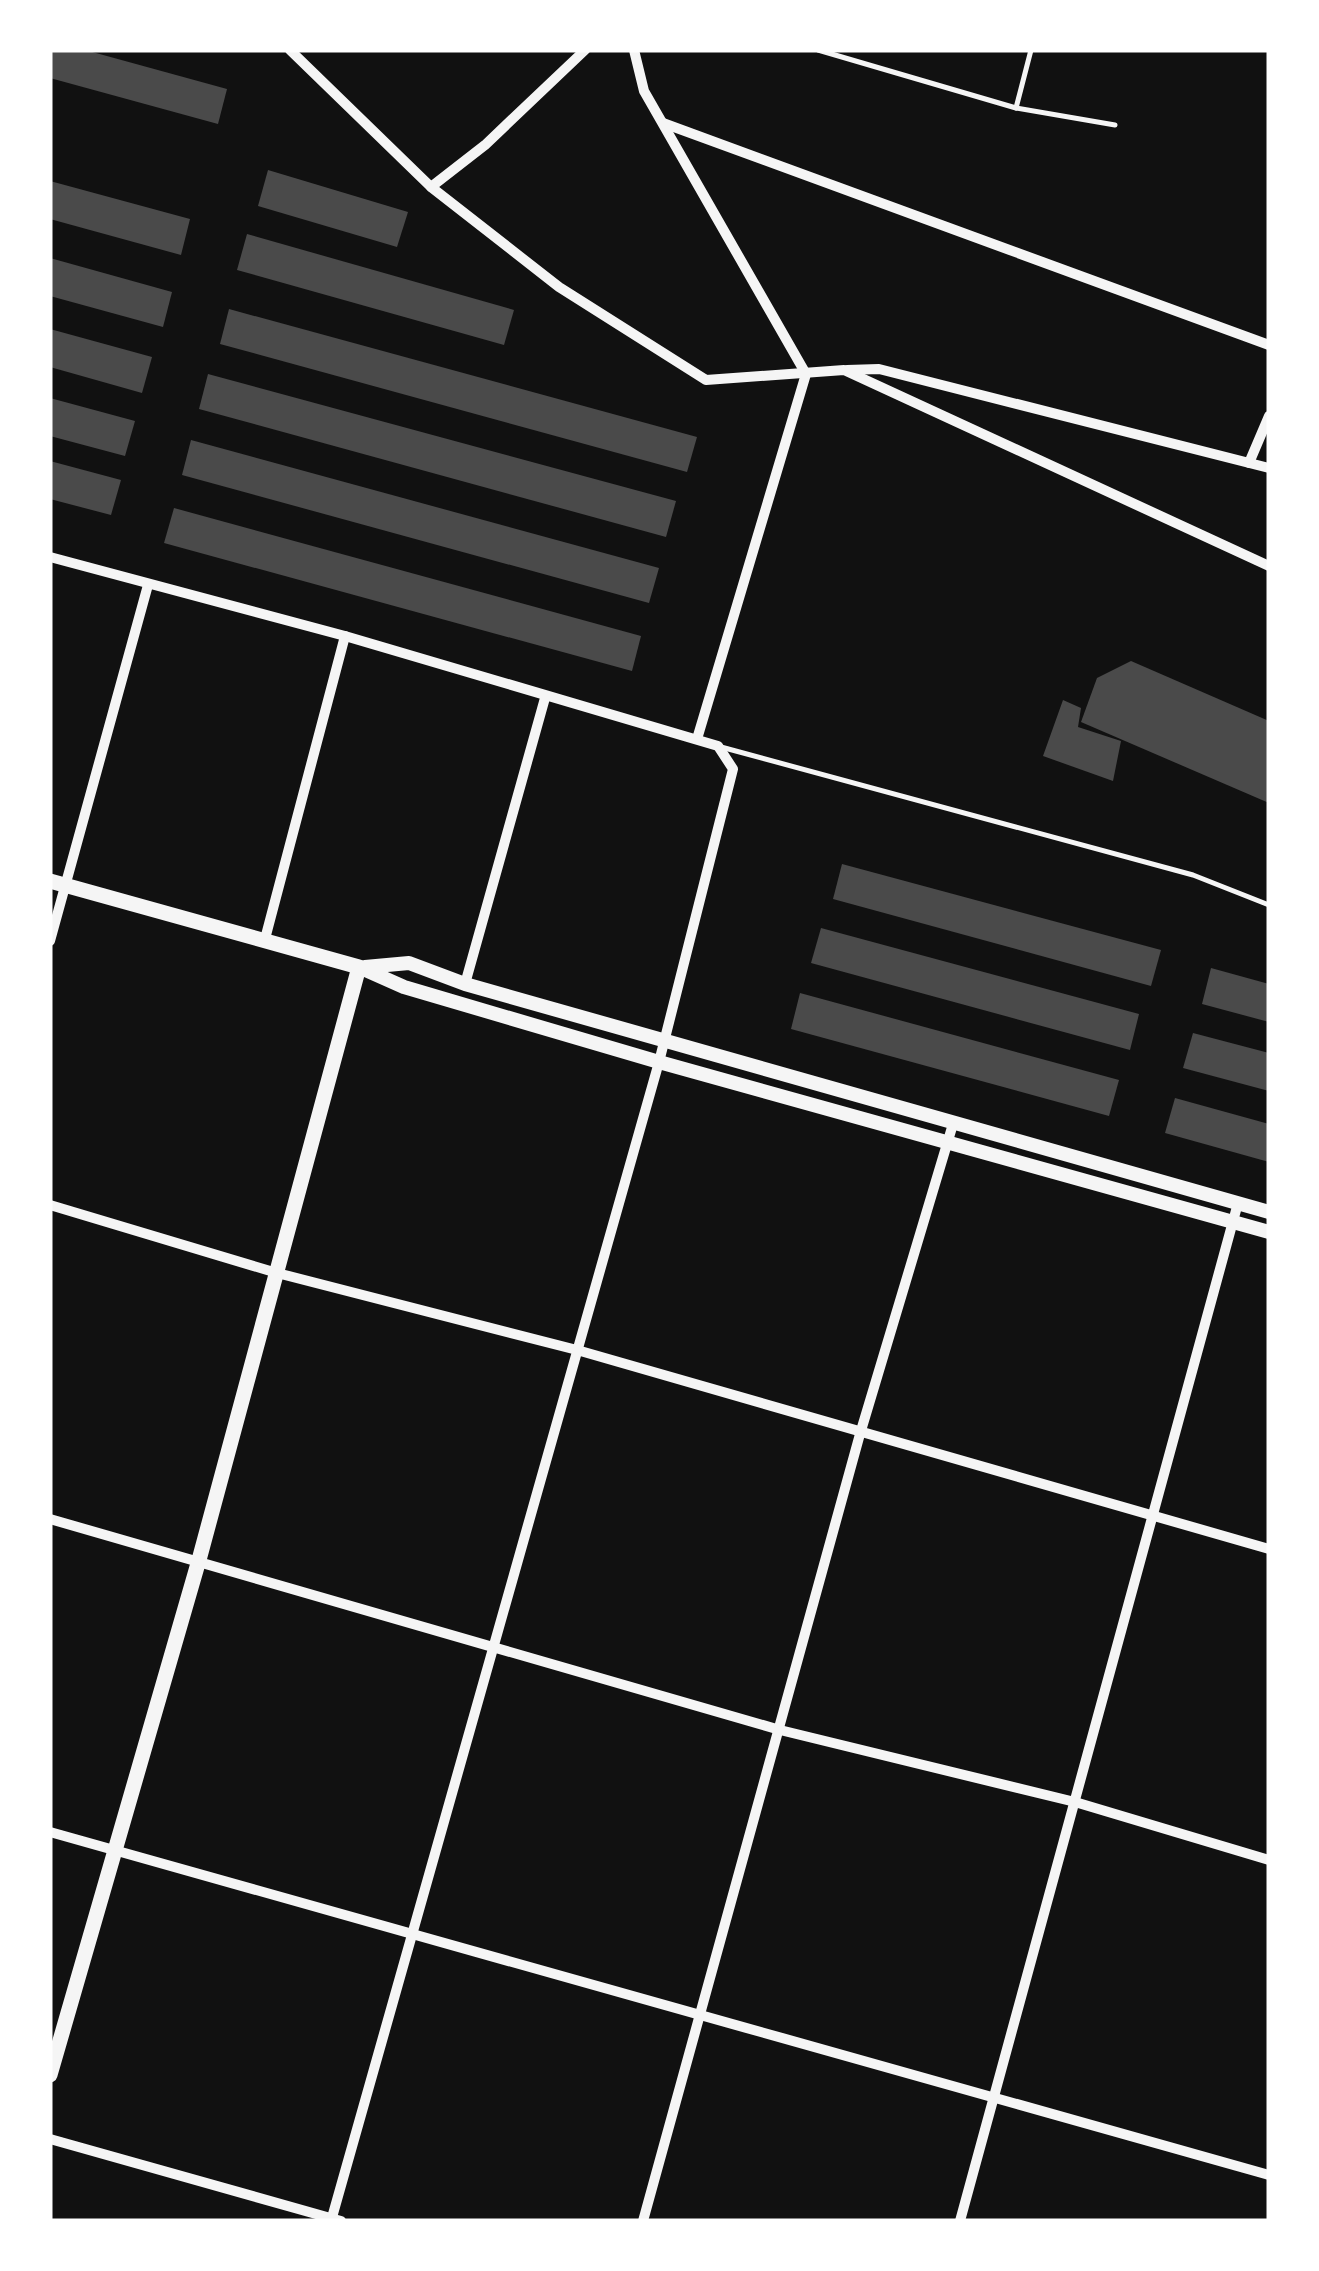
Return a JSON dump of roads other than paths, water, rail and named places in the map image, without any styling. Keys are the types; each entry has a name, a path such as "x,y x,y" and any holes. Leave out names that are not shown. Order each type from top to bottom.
{"main road":[{"path":"58,883 360,967 404,986 946,1146 1269,1232"},
{"path":"360,967 409,964 464,984 664,1042 1269,1212"},
{"path":"50,2075 199,1560 360,967"}],"street":[{"path":"290,50 431,186 559,286 706,380 879,369 1269,468"},
{"path":"431,186 485,145 584,50"},
{"path":"634,50 644,91 806,374 697,739"},
{"path":"662,122 1269,345"},
{"path":"844,370 1269,566"},
{"path":"1249,463 1269,416"},
{"path":"50,557 345,636 545,698 697,739 718,746 734,769 664,1042 490,1646 335,2220 50,2139"},
{"path":"50,941 58,883 148,586"},
{"path":"266,940 345,636"},
{"path":"464,984 545,698"},
{"path":"643,2221 860,1434 952,1124"},
{"path":"960,2221 1238,1203"},
{"path":"50,1206 277,1273 577,1350 1269,1548"},
{"path":"50,1520 780,1730 1075,1802 1269,1860"},
{"path":"50,1832 1269,2175"}],"lane":[{"path":"818,50 1016,108 1115,125"},
{"path":"1016,108 1031,50"},
{"path":"718,746 1193,875 1269,905"}]}
